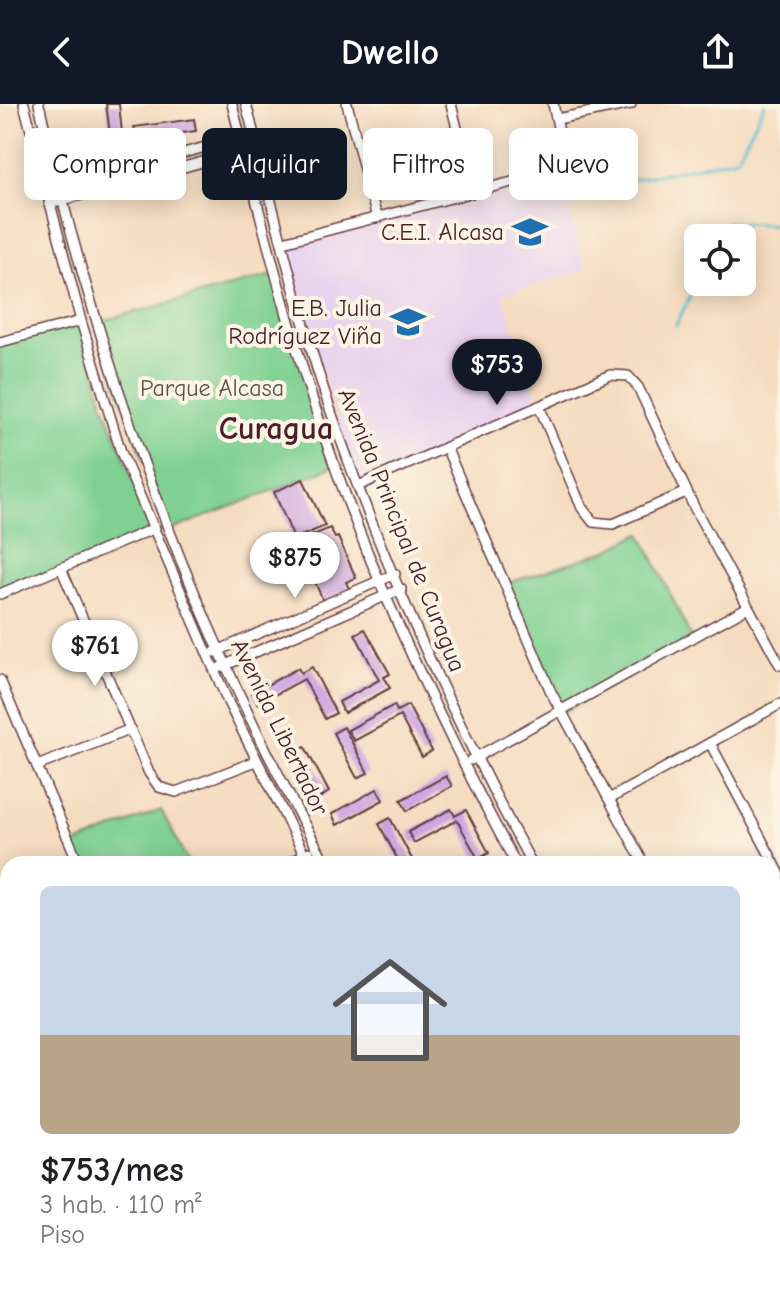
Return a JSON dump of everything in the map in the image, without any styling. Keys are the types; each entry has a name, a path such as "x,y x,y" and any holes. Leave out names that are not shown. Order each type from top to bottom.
{"street":[{"name":"Avenida Libertador","path":"24,104 30,128"},
{"name":"Avenida Libertador","path":"39,104 45,128"},
{"name":"Avenida Principal de Curagua","path":"232,104 238,128"},
{"name":"Avenida Principal de Curagua","path":"246,104 252,128"},
{"path":"347,104 377,218"},
{"path":"451,104 457,128"},
{"path":"493,188 554,171 563,160 553,104"},
{"path":"557,119 631,104"},
{"path":"49,204 202,163"},
{"name":"Avenida Libertador","path":"48,200 112,427 214,670 256,761 305,856"},
{"name":"Avenida Principal de Curagua","path":"257,200 316,413 344,490 464,764 512,856"},
{"name":"Avenida Principal de Curagua","path":"272,200 326,395 358,486 476,758 528,856"},
{"path":"283,242 446,200"},
{"name":"Avenida Libertador","path":"63,201 116,391 166,524 227,665 322,856"},
{"path":"0,342 81,321"},
{"path":"358,486 615,374 632,378 686,492 780,665"},
{"path":"539,406 582,508 593,522 613,524 686,492"},
{"path":"446,447 562,713 640,856"},
{"path":"0,594 166,524"},
{"path":"61,568 152,779 169,791 180,791 256,761"},
{"path":"208,655 395,574"},
{"path":"214,670 401,589"},
{"path":"464,764 562,713 748,607"},
{"path":"1,682 76,856"},
{"path":"609,799 780,704"},
{"path":"37,766 131,729"},
{"path":"710,743 770,856"},
{"path":"310,856 317,848"}],"shaded area":[{"name":"E.B. Julia Rodríguez Viña","path":"509,182 509,200 566,200 585,270 503,294 539,406 358,486 283,242 441,200 493,200 493,186"}],"green space":[{"name":"Parque Alcasa","path":"276,274 335,466 169,531 95,323"},
{"path":"81,321 104,405 153,530 0,594 0,342"},
{"path":"641,533 692,639 562,713 505,584 606,551"},
{"path":"161,810 185,856 75,856 71,846"}],"building":[{"path":"106,104 119,104 121,128 109,128"},
{"path":"194,119 196,131 186,132 186,128 134,127"},
{"path":"303,479 325,526 294,539 274,492"},
{"path":"330,528 335,538 338,537 356,578 346,582 349,589 323,601 306,560 311,558 304,539"},
{"path":"365,629 390,674 384,677 390,688 344,713 339,702 379,680 355,634"},
{"path":"312,667 336,713 325,719 304,679 258,704 252,693 298,668 301,673"},
{"path":"394,705 397,711 408,705 432,751 422,757 400,716 354,741 348,730"},
{"path":"344,727 368,773 357,778 333,733"},
{"path":"305,747 329,792 319,798 294,753"},
{"path":"446,776 452,786 407,811 401,800"},
{"path":"377,789 383,800 337,825 332,814"},
{"path":"451,809 455,816 466,810 489,853 476,856 457,820 414,843 408,832"},
{"path":"390,818 410,856 396,856 379,824"}],"waterway":[{"path":"638,179 737,158 765,104"},
{"path":"727,224 780,225"},
{"path":"676,325 690,296"}],"place":[{"name":"C.E.I. Alcasa","path":"530,232"},
{"name":"E.B. Julia Rodríguez Viña","path":"408,322"}],"district":[{"name":"Curagua","path":"276,428"}]}
